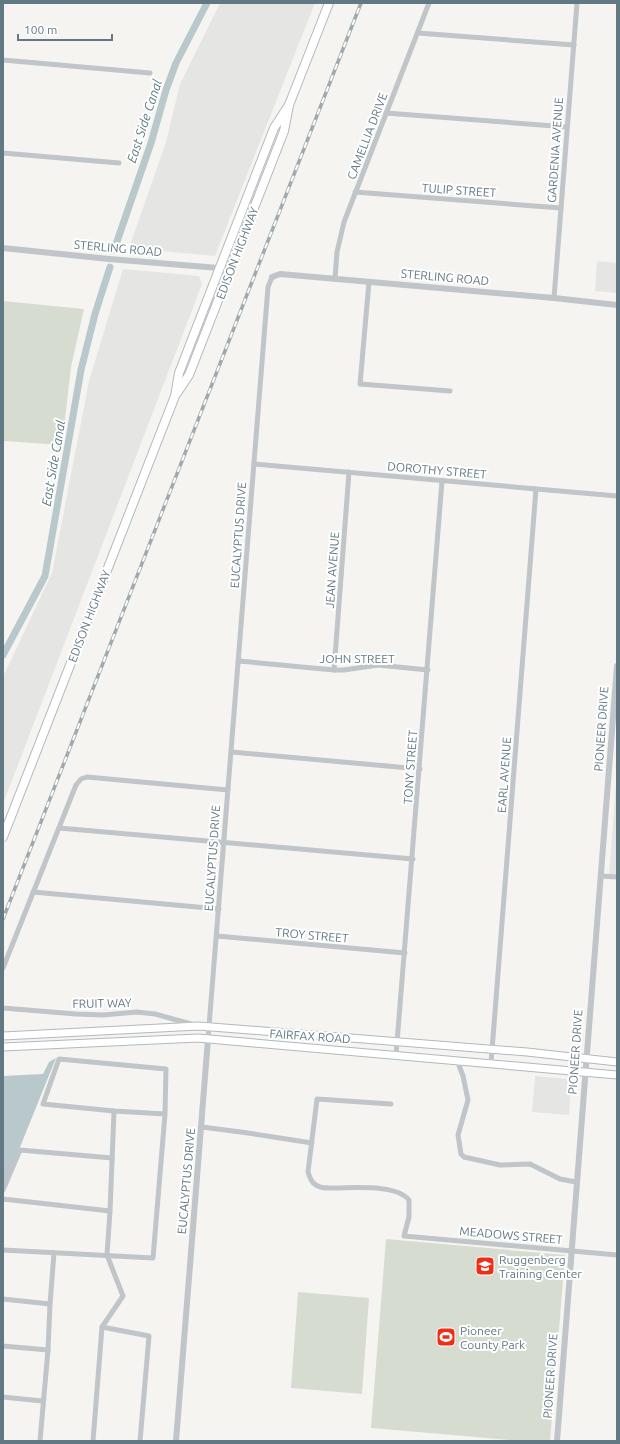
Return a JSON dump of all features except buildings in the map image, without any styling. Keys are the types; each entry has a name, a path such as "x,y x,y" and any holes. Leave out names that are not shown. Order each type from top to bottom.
{"main road":[{"name":"EDISON HIGHWAY","path":"175,396 189,375 284,131 289,105 329,3"},
{"name":"EDISON HIGHWAY","path":"3,837 175,396 179,373 274,128 289,105"},
{"name":"FAIRFAX ROAD","path":"3,1036 199,1026 492,1050 617,1062"},
{"name":"FAIRFAX ROAD","path":"3,1047 208,1039 617,1075"}],"street":[{"name":"CAMELLIA DRIVE","path":"335,279 337,252 340,237 355,192 429,3"},
{"name":"GARDENIA AVENUE","path":"554,298 577,3"},
{"path":"418,33 574,45"},
{"path":"3,60 150,73"},
{"path":"386,113 567,127"},
{"path":"3,153 119,163"},
{"name":"TULIP STREET","path":"355,192 561,208"},
{"name":"STERLING ROAD","path":"3,248 108,259 230,269"},
{"name":"STERLING ROAD","path":"272,277 280,274 617,305"},
{"name":"EUCALYPTUS DRIVE","path":"176,1441 208,1039 220,909 268,287 272,277"},
{"path":"369,282 360,384 450,391"},
{"name":"DOROTHY STREET","path":"254,464 617,496"},
{"name":"JEAN AVENUE","path":"334,670 349,472"},
{"name":"TONY STREET","path":"396,1055 413,859 442,481"},
{"name":"EARL AVENUE","path":"490,1063 536,489"},
{"name":"JOHN STREET","path":"239,661 334,670 378,665 428,670"},
{"name":"PIONEER DRIVE","path":"556,1441 617,666"},
{"path":"232,752 420,768"},
{"path":"3,968 76,785 81,779 87,777 228,790"},
{"path":"59,828 413,859"},
{"path":"601,876 617,877"},
{"path":"33,892 220,909"},
{"name":"TROY STREET","path":"217,936 405,953"},
{"name":"FRUIT WAY","path":"3,1008 83,1015 137,1012 155,1014 199,1026"},
{"path":"3,1250 153,1258 166,1114 166,1070 59,1059 44,1104 114,1111 166,1114"},
{"path":"457,1060 464,1076 468,1100 458,1135 461,1154 464,1157 500,1165 530,1164 560,1179 576,1182"},
{"path":"202,1127 248,1132 312,1143 317,1099 391,1104"},
{"path":"93,1441 102,1327 123,1296 107,1255 114,1111"},
{"name":"MEADOWS STREET","path":"312,1143 308,1172 312,1181 321,1188 390,1190 401,1193 409,1200 408,1217 404,1236 617,1255"},
{"path":"3,1190 20,1150 112,1158"},
{"path":"3,1199 110,1211"},
{"path":"40,1441 42,1401 48,1350 54,1253"},
{"path":"3,1299 50,1304"},
{"path":"102,1327 149,1336 140,1441"},
{"path":"3,1346 48,1350"},
{"path":"3,1397 42,1401"}],"shaded area":[{"path":"220,3 315,3 215,256 129,248 166,142 180,84"},
{"path":"597,261 617,263 617,293 595,291"},
{"path":"123,269 199,276 202,284 3,804 3,677 52,573 89,381"},
{"path":"3,301 84,309 71,367 62,445 3,441"},
{"path":"617,770 617,877 609,876"},
{"path":"56,1058 3,1189 3,1076 43,1074 49,1062"},
{"path":"535,1076 566,1079 570,1081 569,1115 532,1112"},
{"path":"386,1239 565,1255 550,1441 522,1441 371,1428"},
{"path":"298,1292 369,1298 362,1394 291,1388"}],"waterway":[{"name":"East Side Canal","path":"114,250 151,143 166,90 176,63 207,3"},
{"name":"East Side Canal","path":"3,655 45,576 81,370 95,314 110,267"}],"railway":[{"path":"3,919 361,3"}],"place":[{"name":"Ruggenberg Training Center","path":"485,1266"},
{"name":"Pioneer County Park","path":"446,1337"}]}
